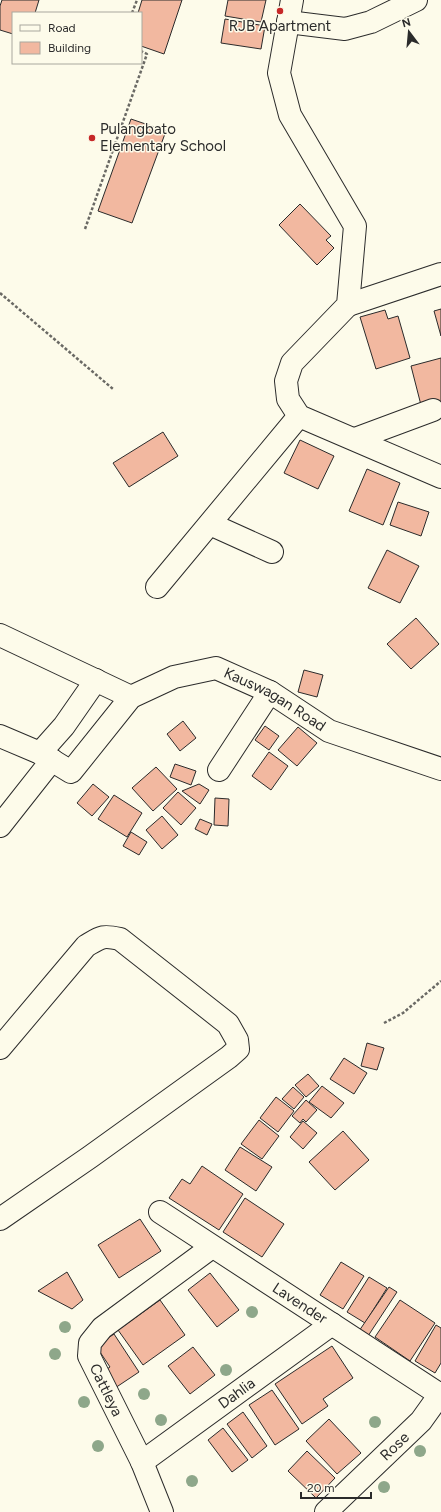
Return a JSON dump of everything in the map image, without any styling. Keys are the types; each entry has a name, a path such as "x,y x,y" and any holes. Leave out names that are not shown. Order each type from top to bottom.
{"street":[{"path":"292,0 279,72 290,116 355,226 348,305"},
{"path":"288,22 345,29 371,22 416,0"},
{"path":"441,274 348,305 292,363 286,381 288,399 299,416 441,477"},
{"path":"355,439 433,410"},
{"path":"157,587 299,416"},
{"path":"210,524 272,552"},
{"path":"0,635 131,697 71,772 46,757 0,736"},
{"name":"Kauswagan Road","path":"131,697 174,677 216,668 270,692 329,731 441,769"},
{"path":"0,826 46,757 64,726 96,680"},
{"path":"219,770 270,692"},
{"path":"0,1048 86,946 102,937 108,936 120,939 228,1024 238,1040 238,1049 229,1057 90,1157 0,1219"},
{"name":"Lavender","path":"160,1212 440,1393"},
{"name":"Cattleya","path":"162,1512 142,1462 89,1356 90,1343 102,1328 212,1247"},
{"name":"Dahlia","path":"142,1462 332,1324"},
{"name":"Rose","path":"326,1512 421,1421 440,1393"}],"path":[{"path":"132,12 137,0"},
{"path":"85,229 147,54 142,52"},
{"path":"0,293 113,389"},
{"path":"384,1023 403,1013 441,981"}],"building":[{"path":"2,0 39,0 35,12 12,12 12,34 0,30 0,6"},
{"path":"142,0 182,0 164,54 142,46 142,12 138,12"},
{"path":"228,0 266,0 261,22 225,16"},
{"path":"225,19 265,26 261,49 221,43"},
{"path":"131,119 166,131 132,223 98,211"},
{"path":"300,204 331,236 326,240 334,248 317,265 279,225"},
{"path":"441,309 441,336 434,311"},
{"path":"385,310 388,319 398,316 410,358 376,369 360,317"},
{"path":"441,358 441,405 422,409 411,366"},
{"path":"163,432 178,456 129,487 113,463"},
{"path":"300,440 334,456 318,489 284,473"},
{"path":"367,469 400,483 383,525 349,511"},
{"path":"398,502 429,512 421,536 390,525"},
{"path":"387,550 419,566 400,603 368,588"},
{"path":"416,618 439,644 411,669 387,644"},
{"path":"304,670 323,675 317,697 298,692"},
{"path":"183,721 196,738 180,751 167,734"},
{"path":"265,726 279,736 269,750 255,740"},
{"path":"298,727 317,743 297,766 278,750"},
{"path":"269,752 288,766 271,790 252,776"},
{"path":"175,764 196,771 191,785 170,777"},
{"path":"156,767 177,789 153,811 132,788"},
{"path":"93,784 109,797 92,816 77,803"},
{"path":"199,784 209,790 200,804 182,791"},
{"path":"178,792 196,808 181,825 163,808"},
{"path":"114,795 142,813 127,837 98,819"},
{"path":"215,798 229,799 228,826 214,825"},
{"path":"162,816 178,835 162,849 146,830"},
{"path":"200,819 212,824 207,835 195,829"},
{"path":"131,832 147,842 139,855 123,846"},
{"path":"367,1043 384,1048 377,1070 361,1066"},
{"path":"344,1058 367,1073 354,1094 330,1079"},
{"path":"308,1074 319,1086 306,1097 295,1085"},
{"path":"322,1086 344,1103 331,1118 309,1102"},
{"path":"293,1087 304,1097 294,1109 282,1099"},
{"path":"276,1097 294,1111 278,1132 260,1118"},
{"path":"306,1100 317,1110 306,1122 303,1119 300,1123 292,1116"},
{"path":"259,1120 279,1136 262,1159 241,1144"},
{"path":"303,1121 317,1133 303,1149 290,1137"},
{"path":"343,1131 369,1160 335,1190 309,1162"},
{"path":"240,1147 272,1167 256,1191 225,1170"},
{"path":"202,1166 243,1194 219,1230 169,1198 182,1179 190,1184"},
{"path":"245,1198 284,1224 262,1257 223,1232"},
{"path":"140,1219 161,1251 119,1278 98,1245"},
{"path":"341,1262 364,1276 343,1309 320,1295"},
{"path":"67,1272 83,1300 72,1309 38,1291"},
{"path":"210,1273 239,1310 217,1327 188,1290"},
{"path":"369,1277 387,1288 365,1323 347,1312"},
{"path":"389,1287 397,1292 368,1336 359,1331"},
{"path":"160,1300 185,1335 143,1365 118,1330"},
{"path":"400,1300 435,1323 410,1361 375,1337"},
{"path":"436,1325 441,1328 441,1363 435,1373 415,1361"},
{"path":"114,1334 139,1372 112,1390 101,1373 110,1367 96,1346"},
{"path":"332,1346 353,1378 323,1399 328,1406 302,1424 275,1384"},
{"path":"193,1347 215,1375 190,1394 168,1366"},
{"path":"272,1390 299,1429 275,1445 249,1405"},
{"path":"243,1412 267,1446 252,1458 227,1424"},
{"path":"329,1419 361,1453 337,1474 306,1441"},
{"path":"223,1428 248,1460 232,1472 208,1440"},
{"path":"307,1451 335,1478 316,1498 288,1471"}],"place":[{"name":"RJB Apartment","path":"280,11"},
{"name":"Pulangbato Elementary School","path":"92,138"}]}
